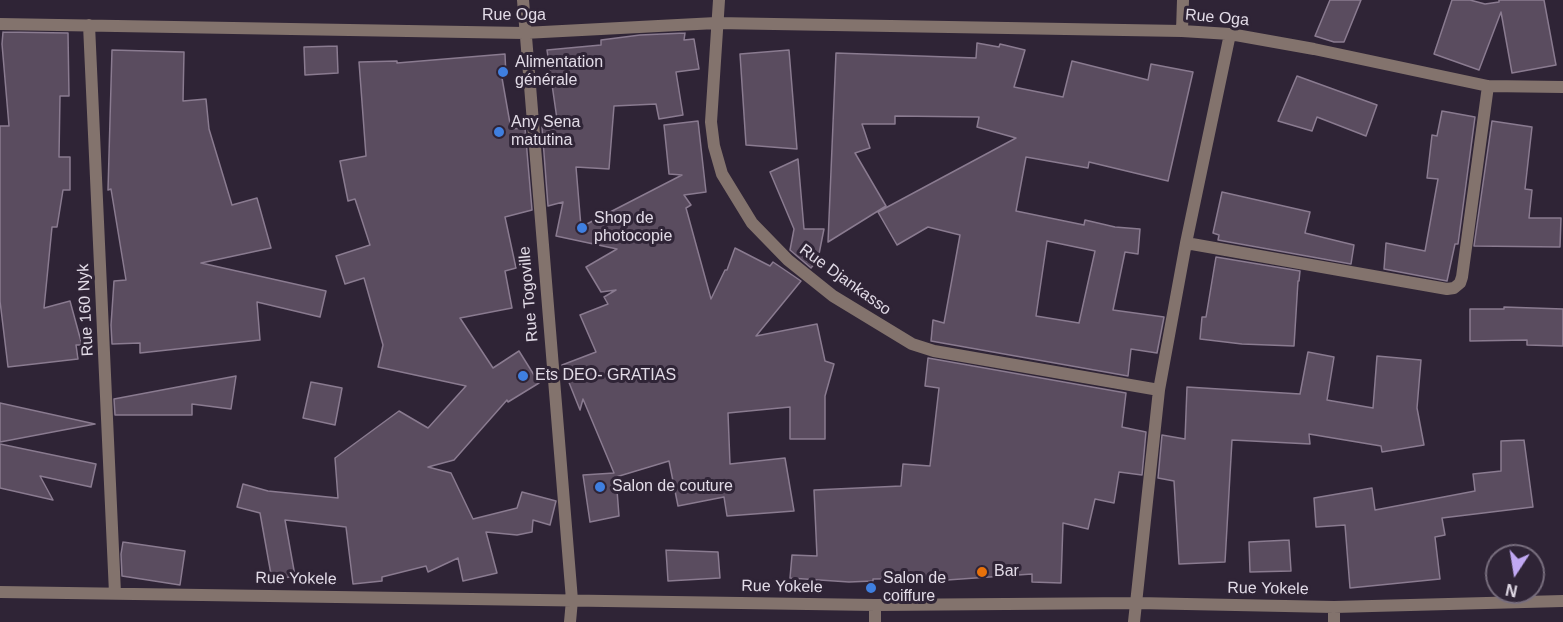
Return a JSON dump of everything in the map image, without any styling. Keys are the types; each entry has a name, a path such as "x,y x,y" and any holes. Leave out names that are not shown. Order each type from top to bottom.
{"street":[{"name":"Rue Togoville","path":"523,0 572,600 570,622"},
{"name":"Rue Djankasso","path":"719,0 711,122 714,146 722,174 752,223 788,260 833,296 912,345 934,351 1159,390"},
{"path":"1182,31 1183,0"},
{"name":"Rue Oga","path":"0,24 524,33 716,23 1182,31 1230,34 1314,49 1488,86 1563,87"},
{"name":"Rue 160 Nyk","path":"89,25 115,593"},
{"path":"1134,622 1159,390 1186,243 1230,34"},
{"path":"1186,243 1447,289 1454,288 1460,283 1462,277 1488,86"},
{"name":"Rue Yokele","path":"0,592 875,605 1137,603 1334,607 1563,601"},
{"path":"874,622 875,605"},
{"path":"1334,607 1334,622"}],"building":[{"path":"1330,0 1361,0 1344,42 1334,42 1315,36"},
{"path":"1452,0 1470,0 1485,4 1499,2 1499,0 1544,0 1556,65 1512,73 1501,12 1479,70 1434,54"},
{"path":"3,32 68,33 69,96 60,96 59,157 70,157 70,190 63,190 57,227 52,227 44,308 70,301 82,345 76,345 78,359 8,367 0,301 0,126 9,126"},
{"path":"685,33 684,40 694,39 699,69 676,72 683,115 659,119 656,104 614,106 609,169 576,167 581,227 682,175 669,174 664,125 698,121 706,192 684,195 691,205 686,208 711,299 727,270 735,248 770,266 773,262 801,281 756,336 817,324 825,361 834,364 825,396 825,439 790,439 790,407 728,413 730,464 785,458 794,511 727,516 724,497 678,506 669,461 616,477 619,516 590,522 583,475 614,473 583,399 580,410 562,365 596,352 580,315 608,304 604,297 616,290 601,292 586,267 617,249 556,236 563,202 548,206 542,127 558,126 547,50 601,45 601,40 640,35"},
{"path":"977,43 999,47 1000,44 1025,50 1014,87 1063,97 1072,61 1148,80 1151,64 1193,72 1168,181 1089,162 1088,168 1026,157 1016,211 1084,225 1085,220 1115,227 1140,229 1138,254 1125,252 1113,310 1164,317 1157,353 1131,349 1128,376 931,341 933,320 944,323 960,235 928,227 897,245 878,212 1016,138 977,127 979,117 895,116 895,124 862,124 870,148 855,153 886,206 828,242 836,53 976,58","holes":["1047,241 1095,251 1079,323 1036,316"]},
{"path":"337,46 338,73 305,75 304,47"},
{"path":"112,50 184,52 183,101 206,99 209,129 232,205 257,198 271,248 201,263 326,291 320,317 257,302 260,340 140,353 140,343 112,344 114,281 126,280 111,189 108,190"},
{"path":"789,50 797,149 746,145 740,54"},
{"path":"505,54 506,77 502,78 511,129 525,128 532,210 505,217 516,268 505,271 512,308 460,318 493,368 519,351 539,383 508,402 507,400 454,460 428,467 451,473 473,519 517,508 522,492 556,501 550,525 533,520 532,532 517,535 486,532 497,573 463,581 458,558 428,572 426,566 382,577 382,581 353,584 346,527 285,520 295,576 272,580 260,513 237,507 243,484 268,491 338,498 335,458 399,411 428,428 466,386 378,367 383,345 364,278 345,284 336,256 370,245 355,199 348,201 340,161 366,156 359,62 397,61 397,63"},
{"path":"1297,76 1377,105 1366,136 1317,117 1312,131 1278,121"},
{"path":"1442,111 1475,117 1458,244 1455,244 1447,281 1384,269 1386,243 1425,251 1438,179 1427,178 1432,135 1437,136"},
{"path":"1492,121 1532,127 1525,189 1532,190 1529,218 1561,218 1560,247 1474,246"},
{"path":"798,159 804,229 824,229 818,259 811,268 790,250 794,229 770,172"},
{"path":"1222,192 1310,212 1305,233 1354,245 1351,264 1218,240 1219,235 1213,233"},
{"path":"1216,257 1300,271 1294,346 1242,344 1200,339 1202,317 1206,317"},
{"path":"1504,307 1563,309 1563,346 1527,345 1527,340 1470,341 1470,309 1504,309"},
{"path":"1308,352 1334,357 1327,400 1373,408 1377,356 1421,360 1417,408 1424,445 1382,452 1381,446 1309,434 1310,444 1232,440 1225,562 1179,564 1174,481 1158,478 1162,435 1185,439 1187,387 1300,394"},
{"path":"928,358 1126,393 1122,427 1146,432 1142,475 1119,472 1114,503 1095,499 1088,529 1063,523 1061,583 1032,582 1032,574 947,580 946,578 873,579 873,581 849,582 790,578 792,555 817,556 814,490 901,486 903,464 930,466 939,388 925,386"},
{"path":"236,376 231,409 192,404 192,415 115,415 114,399"},
{"path":"311,382 342,388 335,425 303,418"},
{"path":"0,403 95,424 0,442"},
{"path":"1524,440 1533,507 1442,518 1445,535 1435,537 1440,579 1350,588 1345,525 1316,527 1314,498 1372,488 1375,510 1475,491 1473,474 1501,471 1501,441"},
{"path":"0,444 96,464 91,487 40,476 53,500 0,488"},
{"path":"1289,540 1291,571 1250,572 1249,542"},
{"path":"123,542 185,551 180,585 122,576"},
{"path":"666,550 718,552 720,578 668,581"}],"place":[{"name":"Alimentation générale","path":"503,72"},
{"name":"Any Sena matutina","path":"499,132"},
{"name":"Shop de photocopie","path":"582,228"},
{"name":"Ets DEO- GRATIAS","path":"523,376"},
{"name":"Salon de couture","path":"600,487"},
{"name":"Bar","path":"982,572"},
{"name":"Salon de coiffure","path":"871,588"}]}
